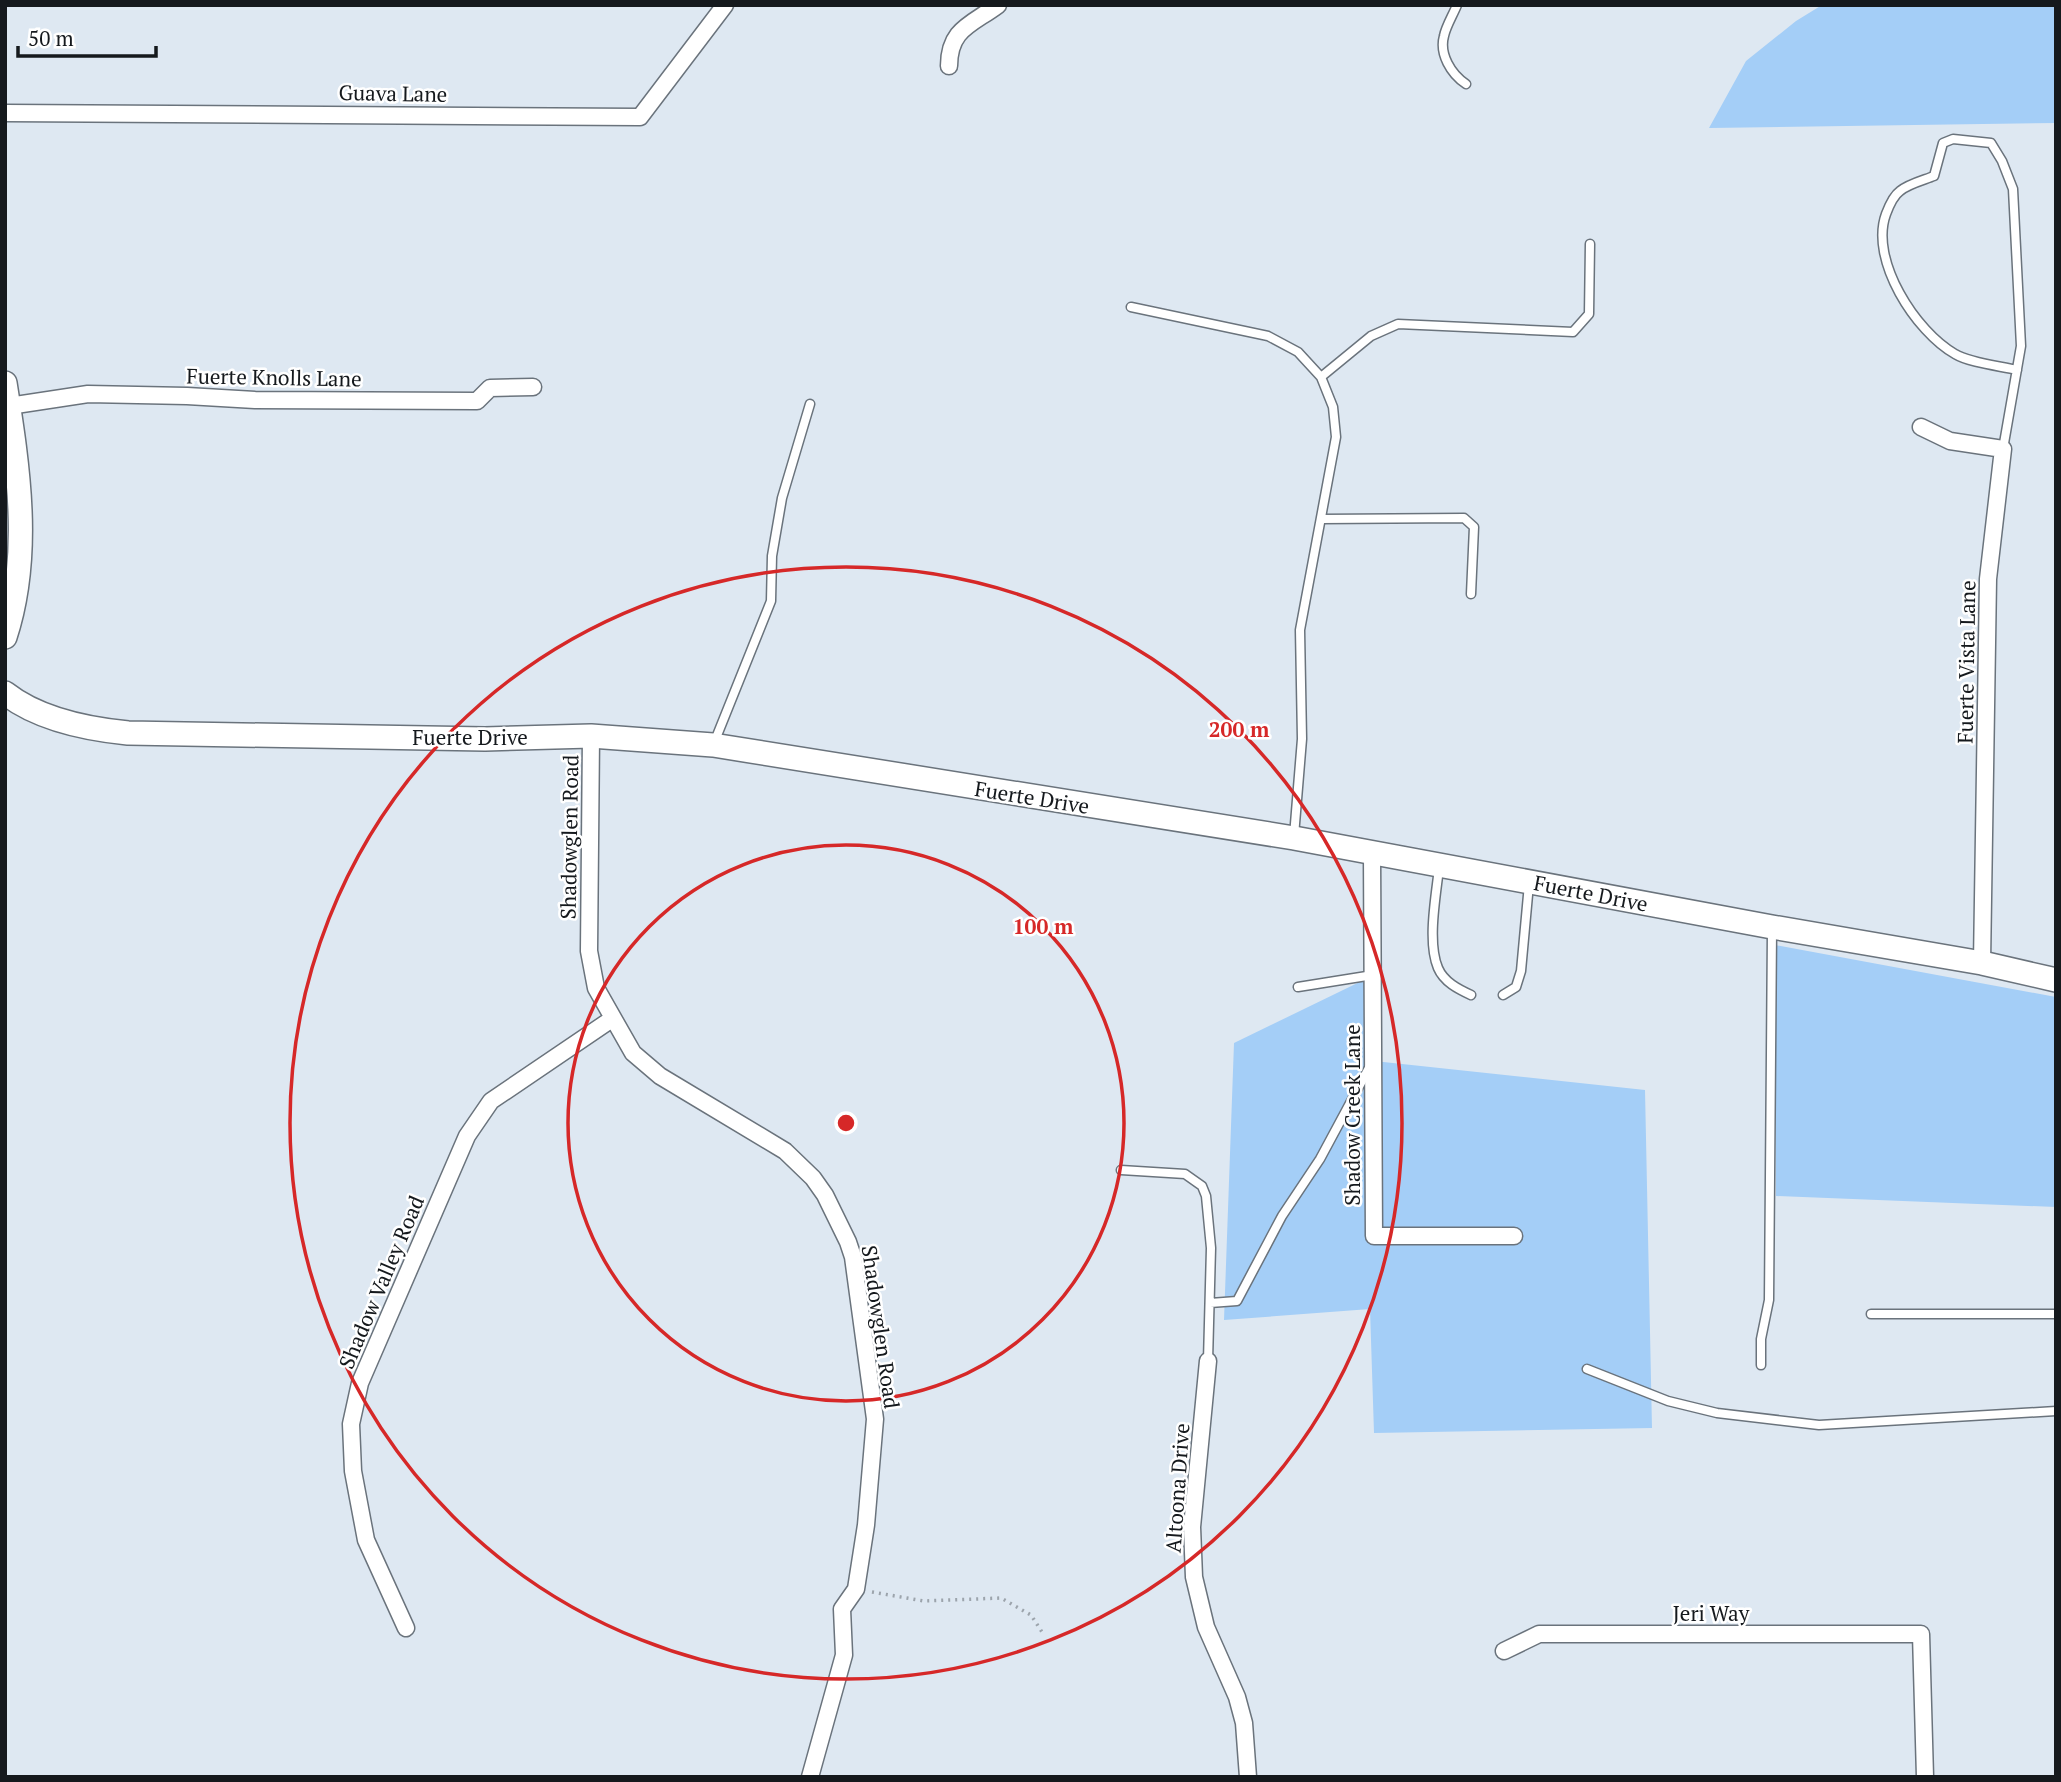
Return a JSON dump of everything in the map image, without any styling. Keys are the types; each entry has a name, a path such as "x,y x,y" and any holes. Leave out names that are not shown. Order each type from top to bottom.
{"street":[{"name":"Guava Lane","path":"5,113 640,117 725,5"},
{"path":"949,66 951,46 957,33 998,5"},
{"path":"5,383 20,529 19,576 14,608 5,637"},
{"name":"Fuerte Knolls Lane","path":"9,406 88,394 255,400 477,401 490,388 533,387"},
{"path":"1921,427 1950,441 2003,449"},
{"name":"Fuerte Vista Lane","path":"1982,963 1988,579 2003,449"},
{"name":"Fuerte Drive","path":"5,693 33,710 76,724 128,733 485,739 591,736 713,746 1294,838 1772,927 1982,963 2056,980"},
{"name":"Shadowglen Road","path":"591,736 589,951 596,988 634,1053 660,1076 793,1157 825,1195 842,1226 853,1257 874,1419 866,1525 856,1590 842,1609 844,1655 810,1777"},
{"name":"Shadow Creek Lane","path":"1373,854 1374,1236 1514,1236"},
{"name":"Shadow Valley Road","path":"406,1628 366,1540 352,1472 351,1424 360,1383 467,1136 491,1101 612,1019"},
{"name":"Altoona Drive","path":"1208,1361 1192,1528 1193,1565 1196,1590 1206,1627 1241,1710 1248,1756 1248,1777"},
{"name":"Jeri Way","path":"1504,1651 1539,1634 1921,1633 1925,1777"}],"lane":[{"path":"1457,5 1443,38 1453,75 1466,83"},
{"path":"2003,449 2017,370 2021,346 2013,188 1991,143 1953,139 1942,144 1934,176 1899,191 1890,203 1884,219 1886,261 1907,307 1929,335 1957,355 2017,370"},
{"path":"1321,377 1371,336 1398,324 1573,332 1589,314 1590,244"},
{"path":"1131,307 1268,336 1298,352 1321,377 1333,407 1336,437 1300,630 1303,739 1294,838"},
{"path":"713,746 771,601 772,556 782,498 810,404"},
{"path":"1321,519 1464,518 1474,527 1471,594"},
{"path":"1439,865 1433,943 1438,968 1454,987 1471,995"},
{"path":"1503,995 1516,987 1521,971 1529,881"},
{"path":"1761,1366 1761,1339 1769,1300 1772,927"},
{"path":"1298,987 1373,975"},
{"path":"1210,1303 1237,1301 1282,1216 1320,1159 1373,1061"},
{"path":"1122,1170 1185,1174 1202,1186 1206,1196 1211,1248 1208,1361"},
{"path":"1871,1314 2056,1314"},
{"path":"1587,1369 1668,1401 1717,1413 1819,1425 2056,1411"}],"path":[{"path":"856,1590 925,1601 1001,1598 1031,1615 1042,1632"}],"shaded area":[{"path":"1822,5 2056,5 2056,123 1709,128 1746,61 1796,21"},
{"path":"1775,945 2056,997 2056,1207 1776,1196"},
{"path":"1374,975 1374,1061 1645,1090 1652,1428 1374,1433 1370,1309 1224,1320 1234,1043"}]}
